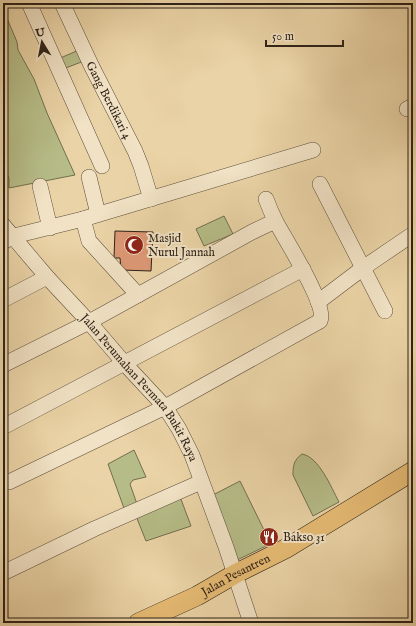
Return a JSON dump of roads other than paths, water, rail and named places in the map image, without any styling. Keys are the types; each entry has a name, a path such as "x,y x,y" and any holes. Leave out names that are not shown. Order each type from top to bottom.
{"main road":[{"name":"Jalan Pesantren","path":"138,623 197,596 235,574 287,548 413,471"}],"street":[{"path":"29,3 102,166"},
{"name":"Gang Berdikari 4","path":"62,3 92,67 135,151 151,199"},
{"path":"8,239 83,219 313,150"},
{"path":"89,177 98,214"},
{"path":"320,184 385,311"},
{"path":"40,186 50,228"},
{"path":"9,482 165,407 318,323 322,316 318,302 303,269 275,221 266,199"},
{"path":"83,219 89,241 138,295"},
{"path":"3,366 90,322 252,232 275,221"},
{"name":"Jalan Perumahan Permata Bukit Raya","path":"3,225 8,239 90,322 125,364 165,407 185,439 235,574 251,623"},
{"path":"318,302 363,268 413,234"},
{"path":"3,427 303,269"},
{"path":"3,300 47,277"},
{"path":"3,573 94,529 201,482"}],"place":[{"name":"Masjid Nurul Jannah","path":"134,245"},
{"name":"Bakso 31","path":"269,537"}]}
